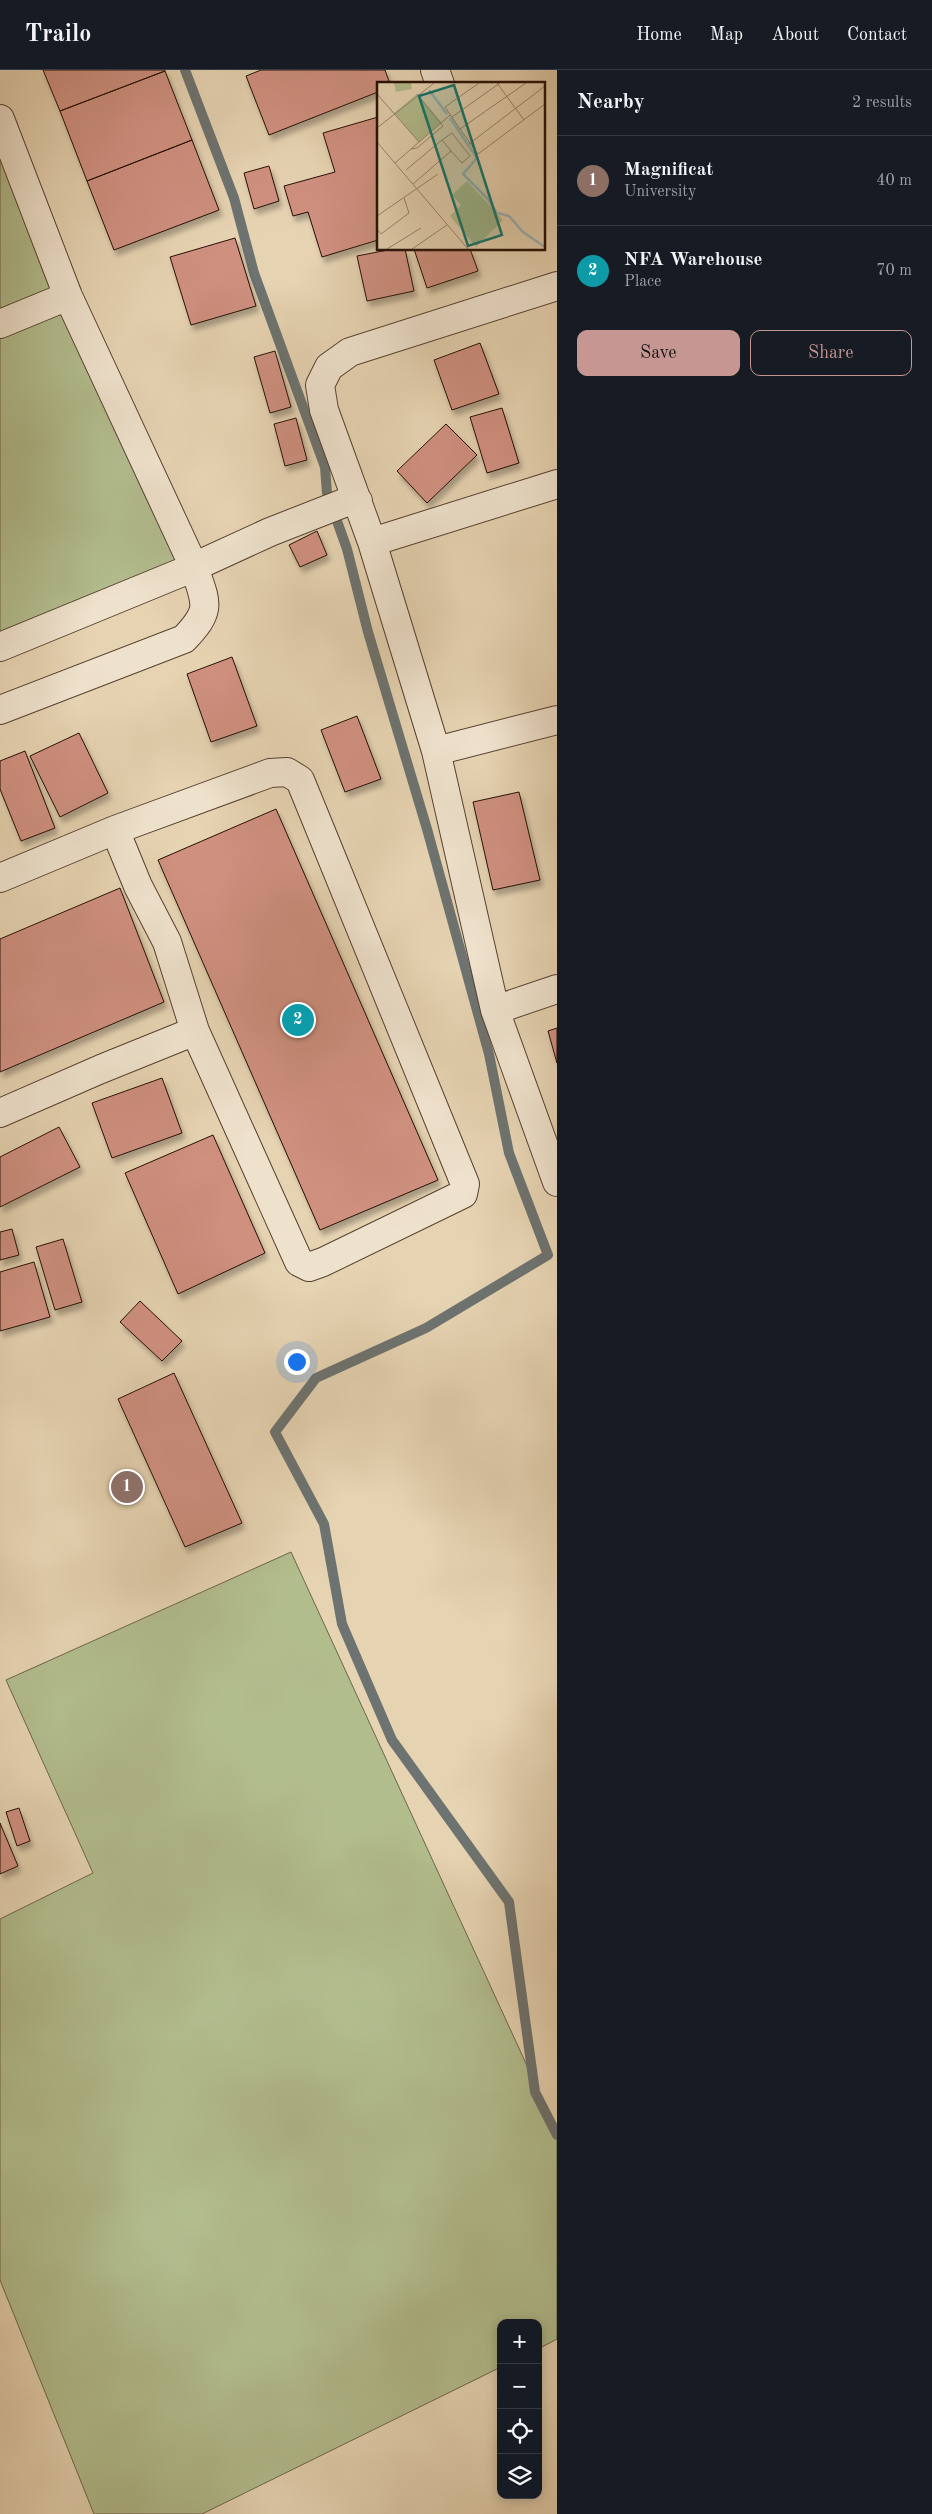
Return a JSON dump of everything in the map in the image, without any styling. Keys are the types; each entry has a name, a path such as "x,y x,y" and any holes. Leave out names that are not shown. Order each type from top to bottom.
{"street":[{"path":"435,70 439,82"},
{"path":"0,119 68,296 194,567 206,604 200,623 184,639 0,710"},
{"path":"557,286 350,352 329,367 320,385 324,410 354,501 372,542 436,752 495,1010 557,1182"},
{"path":"0,324 68,296"},
{"path":"372,542 557,484"},
{"path":"0,647 194,567 316,514 354,501"},
{"path":"436,752 557,720"},
{"path":"0,878 115,830 270,773 287,772 300,780 465,1184 463,1194 323,1262 309,1267 299,1262 195,1031 167,942 138,886 115,830"},
{"path":"495,1010 557,989"},
{"path":"0,1113 101,1068 195,1031"}],"green space":[{"path":"0,119 194,567 0,647"},
{"path":"291,1552 557,2131 557,2339 542,2347 542,2319 497,2319 497,2369 202,2514 94,2514 0,2280 0,1919 93,1873 6,1680"}],"building":[{"path":"43,70 165,70 165,71 60,111"},
{"path":"261,70 385,70 389,82 377,82 377,92 269,135 246,76"},
{"path":"165,71 192,140 87,181 60,111"},
{"path":"377,117 377,240 322,257 308,212 293,216 284,186 335,172 323,133"},
{"path":"192,140 219,210 114,250 87,181"},
{"path":"269,166 279,201 254,209 244,173"},
{"path":"235,238 256,306 191,325 170,257"},
{"path":"388,250 405,250 414,291 367,301 357,256"},
{"path":"414,250 470,250 478,271 427,288"},
{"path":"480,343 499,394 452,410 434,360"},
{"path":"275,351 291,407 270,413 254,357"},
{"path":"502,408 519,463 487,473 470,417"},
{"path":"296,418 307,460 285,466 274,424"},
{"path":"446,424 477,455 427,503 397,471"},
{"path":"317,531 327,555 300,567 289,545"},
{"path":"232,657 257,726 211,742 187,674"},
{"path":"357,716 381,779 345,792 321,730"},
{"path":"79,733 108,793 60,817 30,756"},
{"path":"25,751 55,828 21,841 0,789 0,761"},
{"path":"519,792 540,880 493,890 473,802"},
{"path":"276,809 438,1180 320,1230 158,860"},
{"path":"120,888 164,1002 0,1072 0,939"},
{"path":"557,1028 557,1063 548,1031"},
{"path":"162,1078 182,1133 112,1158 92,1103"},
{"path":"59,1127 80,1167 0,1207 0,1157"},
{"path":"213,1135 265,1253 178,1294 125,1173"},
{"path":"12,1229 19,1255 0,1260 0,1232"},
{"path":"63,1239 82,1302 55,1310 36,1247"},
{"path":"34,1262 50,1317 0,1331 0,1272"},
{"path":"140,1301 182,1341 162,1361 120,1322"},
{"path":"174,1373 242,1523 185,1547 118,1399"},
{"path":"19,1808 30,1841 17,1846 6,1812"},
{"path":"0,1823 18,1866 0,1874"}],"waterway":[{"path":"185,70 234,198 254,273 325,467 327,493 347,549 368,632 427,829 489,1054 509,1153 548,1255 426,1328 316,1378 275,1432 324,1524 342,1624 392,1740 509,1902 535,2092 557,2135"}],"place":[{"name":"NFA Warehouse","path":"298,1020"},
{"name":"Magnificat","path":"127,1487"}]}
